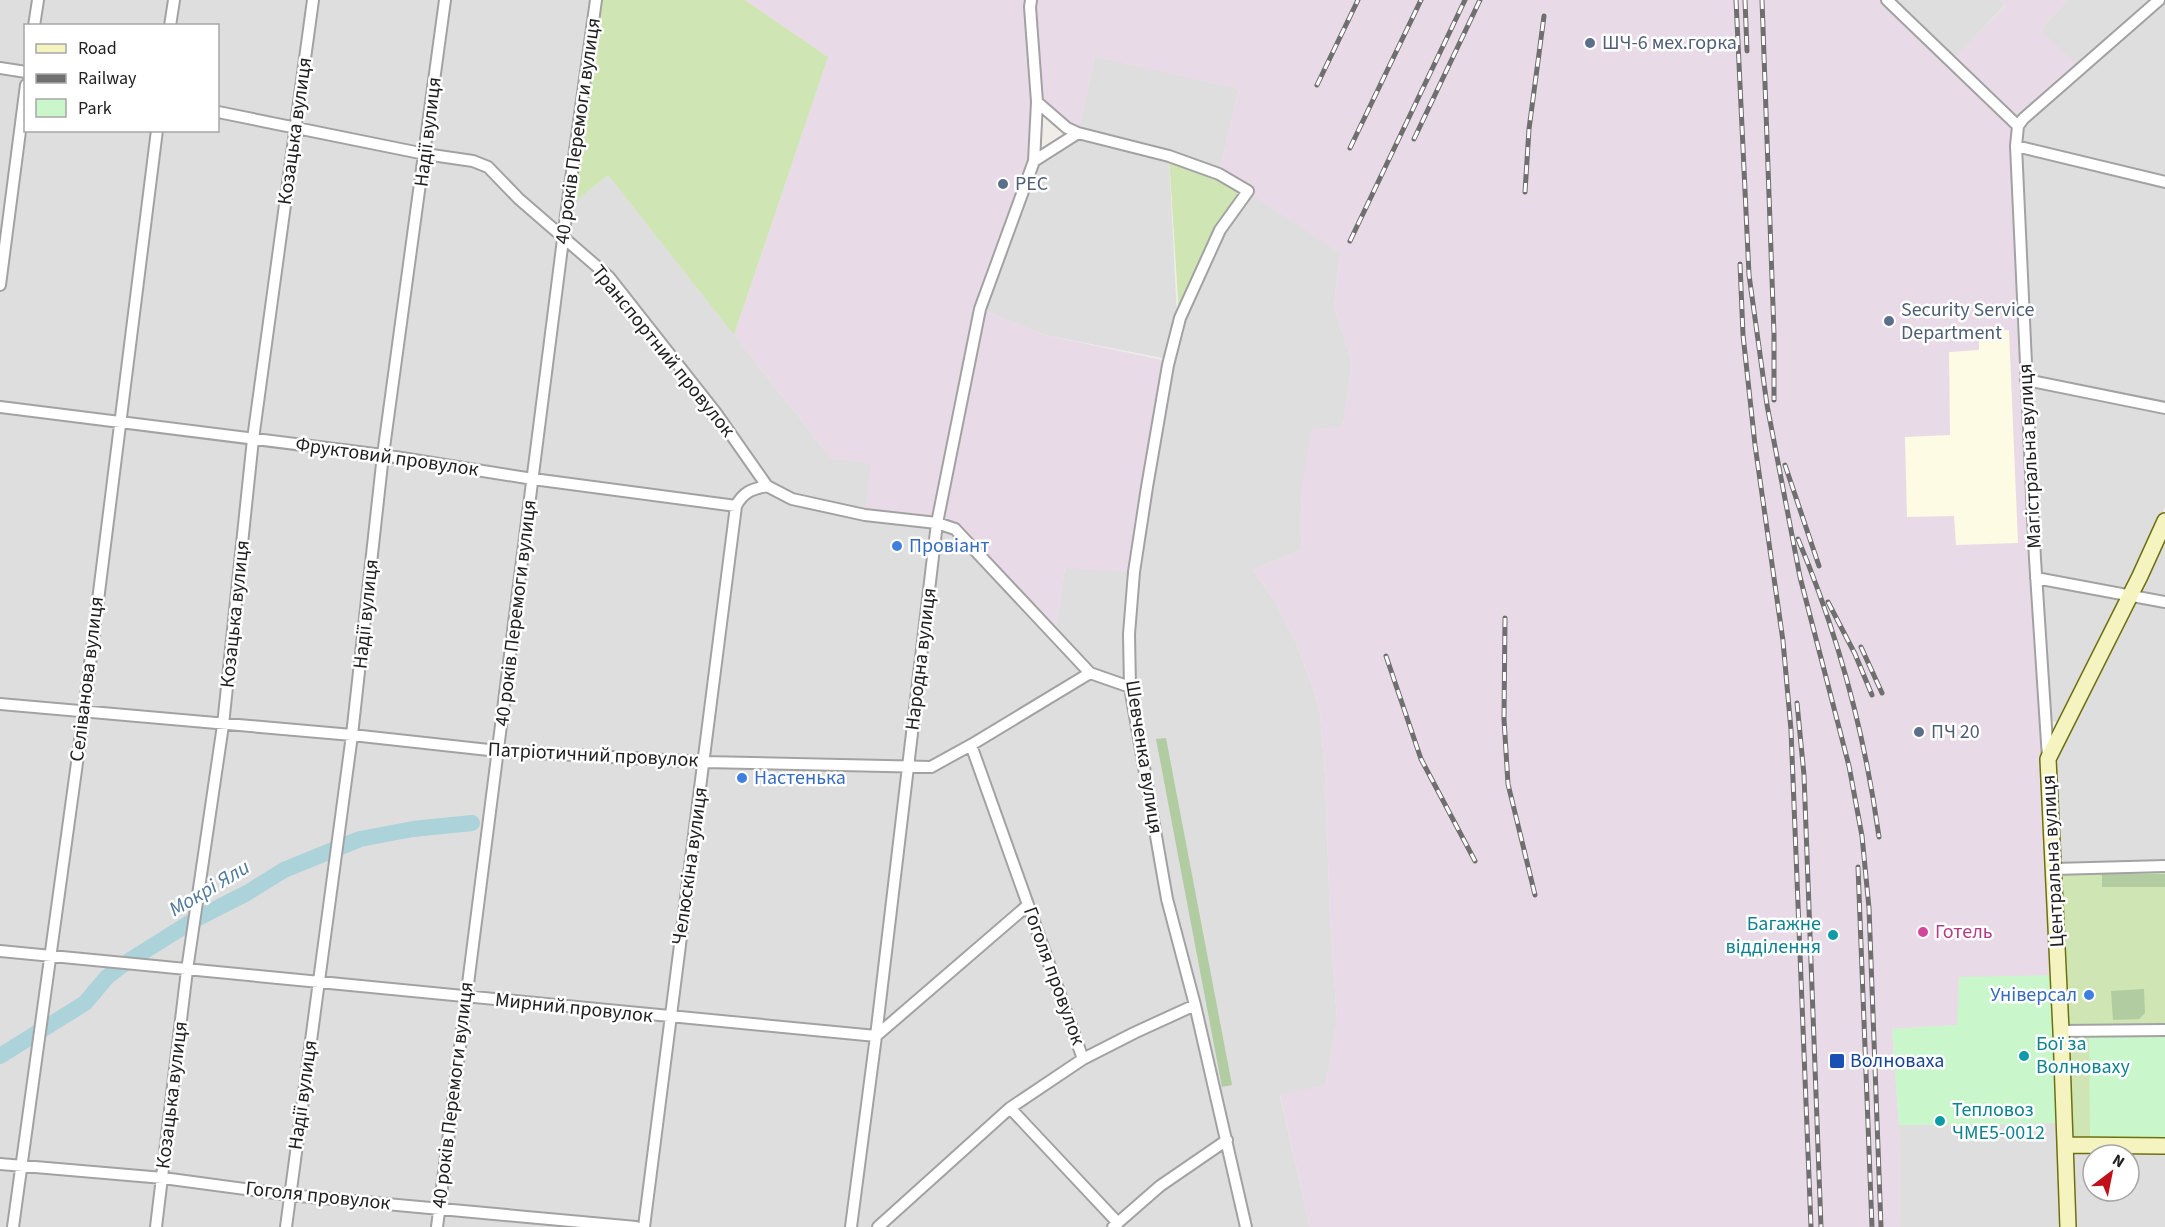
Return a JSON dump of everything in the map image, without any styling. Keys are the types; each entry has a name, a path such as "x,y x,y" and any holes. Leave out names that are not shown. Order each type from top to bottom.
{"main road":[{"name":"Центральна вулиця","path":"2068,1227 2048,759 2165,521"},
{"path":"2065,1145 2165,1146"}],"street":[{"path":"34,24 38,0"},
{"path":"170,24 174,0"},
{"name":"Козацька вулиця","path":"156,1227 187,970 223,724 253,439 313,0"},
{"name":"Надії вулиця","path":"286,1227 352,735 384,455 445,0"},
{"name":"40 років Перемоги вулиця","path":"436,1227 596,0"},
{"name":"Народна вулиця","path":"850,1227 876,1036 937,523 980,309 1034,161 1037,102 1031,0"},
{"path":"1887,0 2018,126 2023,119 2158,0"},
{"path":"0,68 24,72"},
{"path":"0,285 24,100"},
{"path":"1037,102 1067,128 1078,133"},
{"name":"Транспортний провулок","path":"219,111 425,154 473,161 488,167 519,199 564,236 609,278 716,413 767,486"},
{"name":"Магістральна вулиця","path":"2018,126 2016,146 2026,380 2048,759"},
{"name":"Селіванова вулиця","path":"13,1227 84,712 157,132"},
{"path":"1034,161 1078,133"},
{"name":"Шевченка вулиця","path":"1078,133 1169,156 1219,174 1248,191 1220,231 1180,318 1168,365 1134,572 1129,634 1130,687 1167,899 1195,1005 1246,1227"},
{"path":"2016,146 2165,182"},
{"path":"2026,380 2165,408"},
{"name":"Фруктовий провулок","path":"0,407 384,455 533,479 736,506"},
{"path":"736,506 741,496 753,489 767,486 792,499 865,515 937,523 955,529 1090,673 1130,687"},
{"name":"Челюскіна вулиця","path":"644,1227 736,506"},
{"path":"2036,578 2165,602"},
{"name":"Патріотичний провулок","path":"0,704 352,735 498,751 705,762 931,767 1090,673"},
{"name":"Гоголя провулок","path":"878,1227 1010,1108 1083,1059 971,745"},
{"path":"2054,869 2165,866"},
{"path":"876,1036 1028,905"},
{"name":"Мирний провулок","path":"0,951 670,1018 876,1036"},
{"path":"1083,1059 1195,1005"},
{"path":"2061,1031 2165,1030"},
{"path":"1010,1108 1115,1225 1160,1186 1227,1140"},
{"name":"Гоголя провулок","path":"0,1164 162,1178 289,1195 636,1227"}],"shaded area":[{"path":"0,0 596,0 568,207 608,175 831,458 871,463 955,529 1055,635 1065,568 1168,361 1220,230 1248,191 1340,253 1334,305 1352,364 1343,426 1302,486 1301,550 1253,570 1276,603 1296,642 1320,713 1337,1022 1326,1081 1328,1085 1280,1096 1310,1227 0,1227"},
{"path":"745,0 1886,0 1951,61 2005,6 2000,0 2068,0 2040,30 2081,68 2018,126 2054,975 1957,1025 1892,1029 1899,1125 1900,1227 1310,1227 1280,1095 1328,1084 1326,1081 1337,1021 1320,713 1296,642 1276,603 1253,570 1301,550 1302,486 1312,429 1343,426 1352,364 1334,305 1340,253 1219,174 1239,89 1095,57 1078,133 1038,102 1034,161 980,309 1045,335 1167,361 1131,572 1065,568 1055,636 955,529 865,515 871,464 831,458 734,335 828,57"},
{"path":"1886,0 2000,0 2005,5 1951,62"},
{"path":"2068,0 2165,0 2165,507 2063,722 2058,723 2049,719 2016,146 2040,30"},
{"path":"1095,56 1239,89 1219,174 1169,157 1177,318 1167,359 1045,335 980,309 1034,161 1078,133"},
{"path":"2009,330 2018,543 1956,545 1954,516 1907,517 1905,437 1950,435 1949,352 1979,350 1979,332"},
{"path":"2165,524 2165,866 2057,869 2052,758"},
{"path":"2060,1123 2065,1227 1900,1227 1899,1125"},
{"path":"2069,1146 2081,1146 2081,1203 2141,1203 2141,1146 2165,1146 2165,1227 2072,1227"}],"green space":[{"path":"596,0 745,0 828,57 734,335 608,175 567,208"},
{"path":"1169,156 1248,191 1220,230 1179,315"},
{"path":"1166,738 1232,1085 1222,1087 1156,739"},
{"path":"2165,866 2165,1146 2141,1146 2141,1143 2081,1143 2081,1146 2069,1146 2057,869"},
{"path":"2102,874 2165,874 2165,887 2102,887"},
{"path":"2054,975 2060,1123 1899,1125 1892,1029 1957,1025 1959,977"},
{"path":"2144,989 2145,1013 2139,1019 2113,1020 2111,991"},
{"path":"2165,1034 2165,1140 2090,1139 2089,1035"}],"waterway":[{"name":"Мокрі Яли","path":"0,1056 85,1003 107,977 124,964 194,920 247,893 284,870 360,839 413,829 472,823"}],"railway":[{"path":"1317,85 1358,0"},
{"path":"1350,148 1421,0"},
{"path":"1350,241 1465,0"},
{"path":"1414,139 1480,0"},
{"path":"1736,0 1749,275 1767,405 1800,577 1849,766 1862,836 1869,908 1881,1227"},
{"path":"1745,0 1747,51"},
{"path":"1762,0 1774,334 1774,400"},
{"path":"1525,192 1529,129 1544,16"},
{"path":"1740,264 1743,335 1755,445 1783,641 1791,730 1811,1227"},
{"path":"1785,465 1819,566"},
{"path":"1798,539 1838,648 1858,723 1879,837"},
{"path":"1828,602 1855,654 1872,695"},
{"path":"1505,618 1504,719 1508,784 1535,895"},
{"path":"1861,647 1882,693"},
{"path":"1386,656 1421,759 1475,861"},
{"path":"1797,703 1804,775 1821,1227"},
{"path":"1858,867 1872,1227"}],"place":[{"name":"ШЧ-6 мех.горка","path":"1590,43"},
{"name":"РЕС","path":"1003,184"},
{"name":"Security Service Department","path":"1889,321"},
{"name":"Провіант","path":"897,546"},
{"name":"ПЧ 20","path":"1919,732"},
{"name":"Настенька","path":"742,778"},
{"name":"Готель","path":"1923,932"},
{"name":"Багажне відділення","path":"1833,935"},
{"name":"Універсал","path":"2089,995"},
{"name":"Бої за Волноваху","path":"2024,1056"},
{"name":"Волноваха","path":"1837,1061"},
{"name":"Тепловоз ЧМЕ5-0012","path":"1940,1121"}]}
